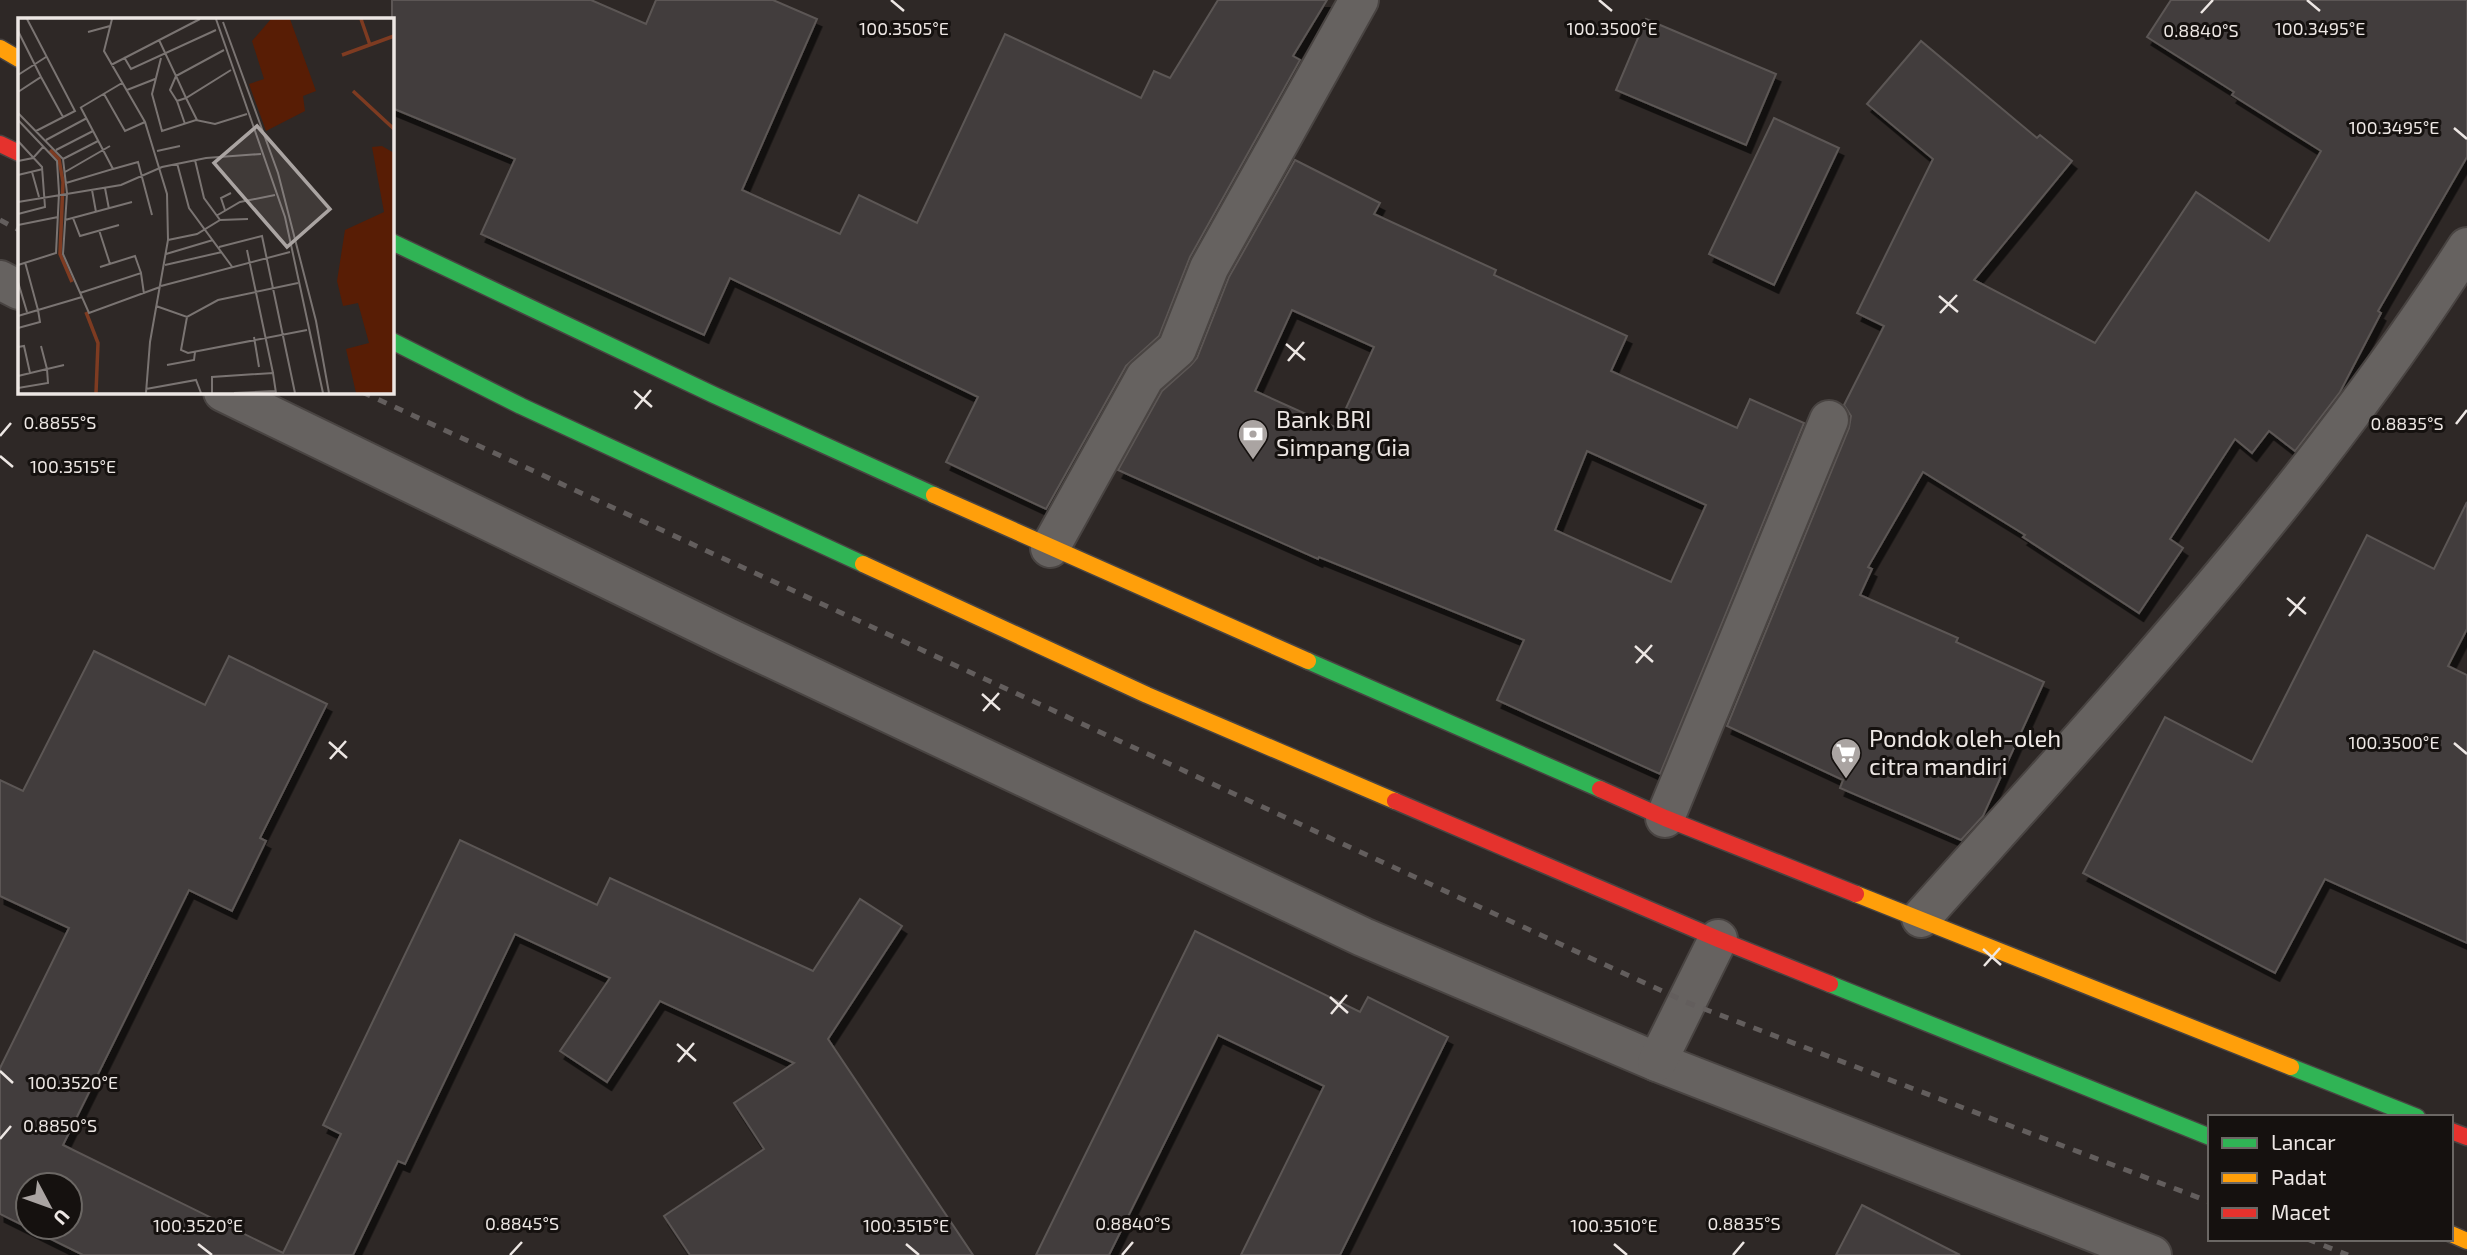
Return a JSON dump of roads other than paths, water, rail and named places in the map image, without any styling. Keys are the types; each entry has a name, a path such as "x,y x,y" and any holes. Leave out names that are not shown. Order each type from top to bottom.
{"highway":[{"path":"0,48 18,58"},
{"path":"0,144 18,153"},
{"path":"394,243 714,395 1050,548 1665,818 2412,1115"},
{"path":"394,342 521,406 1147,695 1718,939 2208,1136"}],"street":[{"path":"1050,548 1145,377 1177,349 1209,268 1359,0"},
{"path":"1921,918 2176,632 2335,438 2435,297 2467,247"},
{"path":"0,280 18,289"},
{"path":"227,394 727,637 1363,937 1657,1062 2152,1255"},
{"path":"1665,818 1829,420"},
{"path":"1657,1062 1718,939"}],"railway":[{"path":"0,220 18,229"},
{"path":"366,394 1686,1002 2208,1201"},
{"path":"2312,1241 2348,1255"}],"place":[{"name":"Bank BRI Simpang Gia","path":"1253,461"},
{"name":"Pondok oleh-oleh citra mandiri","path":"1846,780"}]}
